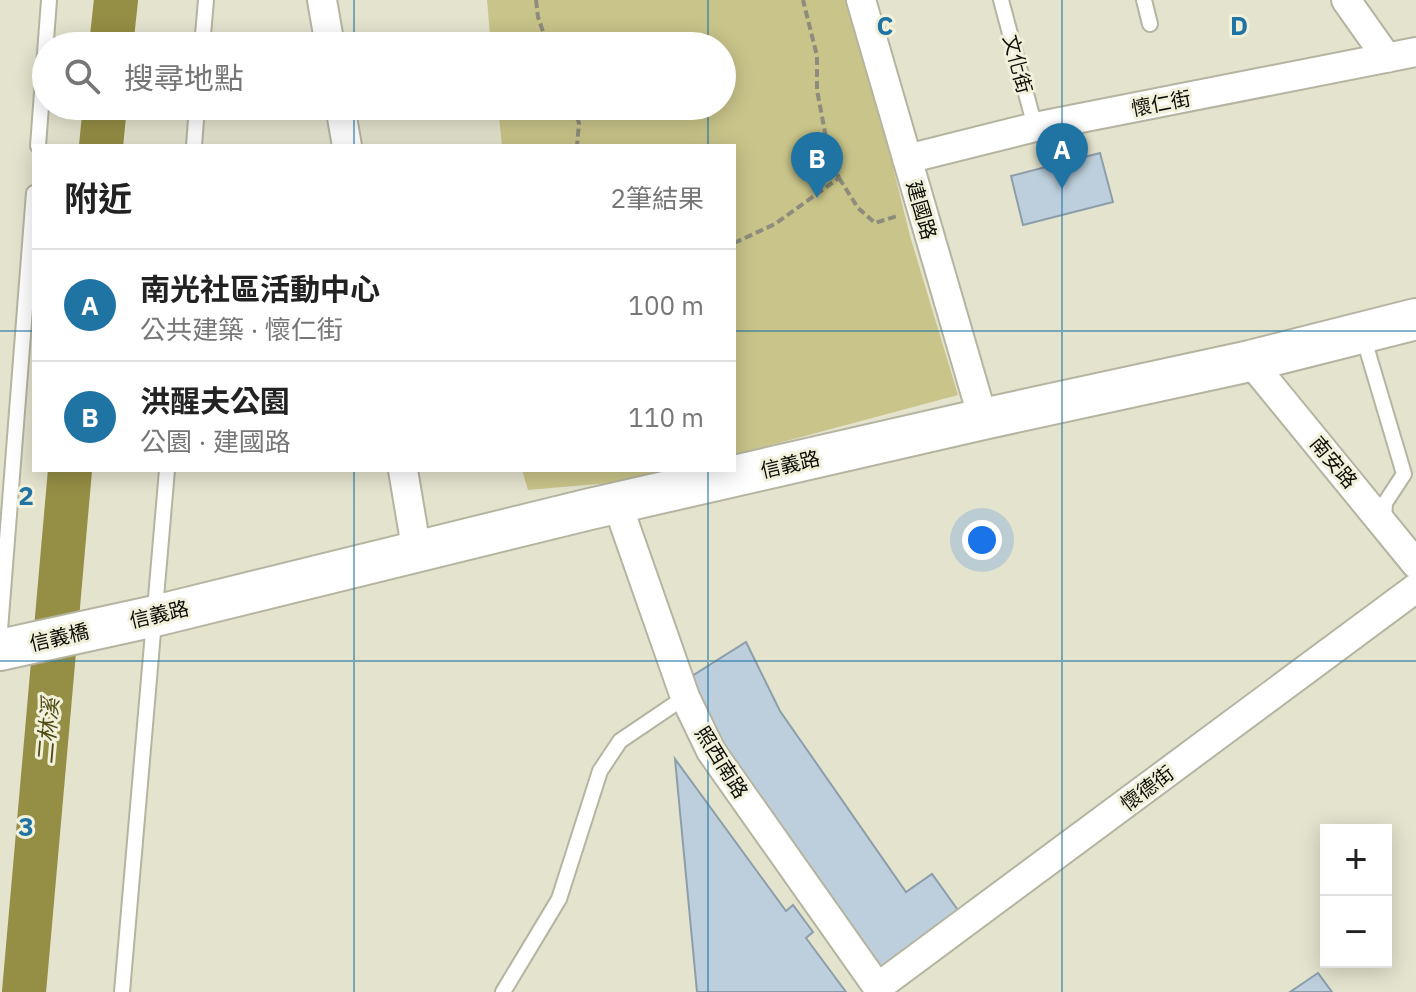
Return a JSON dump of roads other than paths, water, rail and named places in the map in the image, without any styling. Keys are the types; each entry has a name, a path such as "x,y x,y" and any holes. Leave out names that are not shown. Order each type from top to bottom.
{"street":[{"path":"322,0 328,32"},
{"name":"建國路","path":"861,0 983,419"},
{"path":"1346,0 1387,58"},
{"name":"懷仁街","path":"907,159 1035,127 1416,52"},
{"path":"342,120 347,144"},
{"name":"信義路","path":"136,620 617,503 1250,361 1416,319"},
{"name":"南安路","path":"1250,361 1416,564"},
{"path":"403,472 417,553"},
{"name":"照西南路","path":"617,503 685,697 711,751 879,990"},
{"name":"懷德街","path":"879,990 1416,588"},
{"name":"信義橋","path":"0,650 136,620"}],"lane":[{"path":"47,32 49,0"},
{"path":"203,32 206,0"},
{"name":"文化街","path":"1001,0 1035,127"},
{"path":"1144,0 1150,24"},
{"path":"38,144 40,120"},
{"path":"194,144 196,120"},
{"path":"0,630 32,219"},
{"path":"1362,332 1404,474 1385,503 1384,522"},
{"path":"122,992 136,620 167,472"},
{"path":"1395,486 1416,480"},
{"path":"503,992 559,899 600,771 620,741 685,697"}],"waterway":[{"name":"二林溪","path":"113,32 116,0"},
{"name":"二林溪","path":"101,144 104,120"},
{"name":"二林溪","path":"24,992 70,472"}],"place":[{"name":"南光社區活動中心","path":"1062,189"},
{"name":"洪醒夫公園","path":"817,198"}]}
